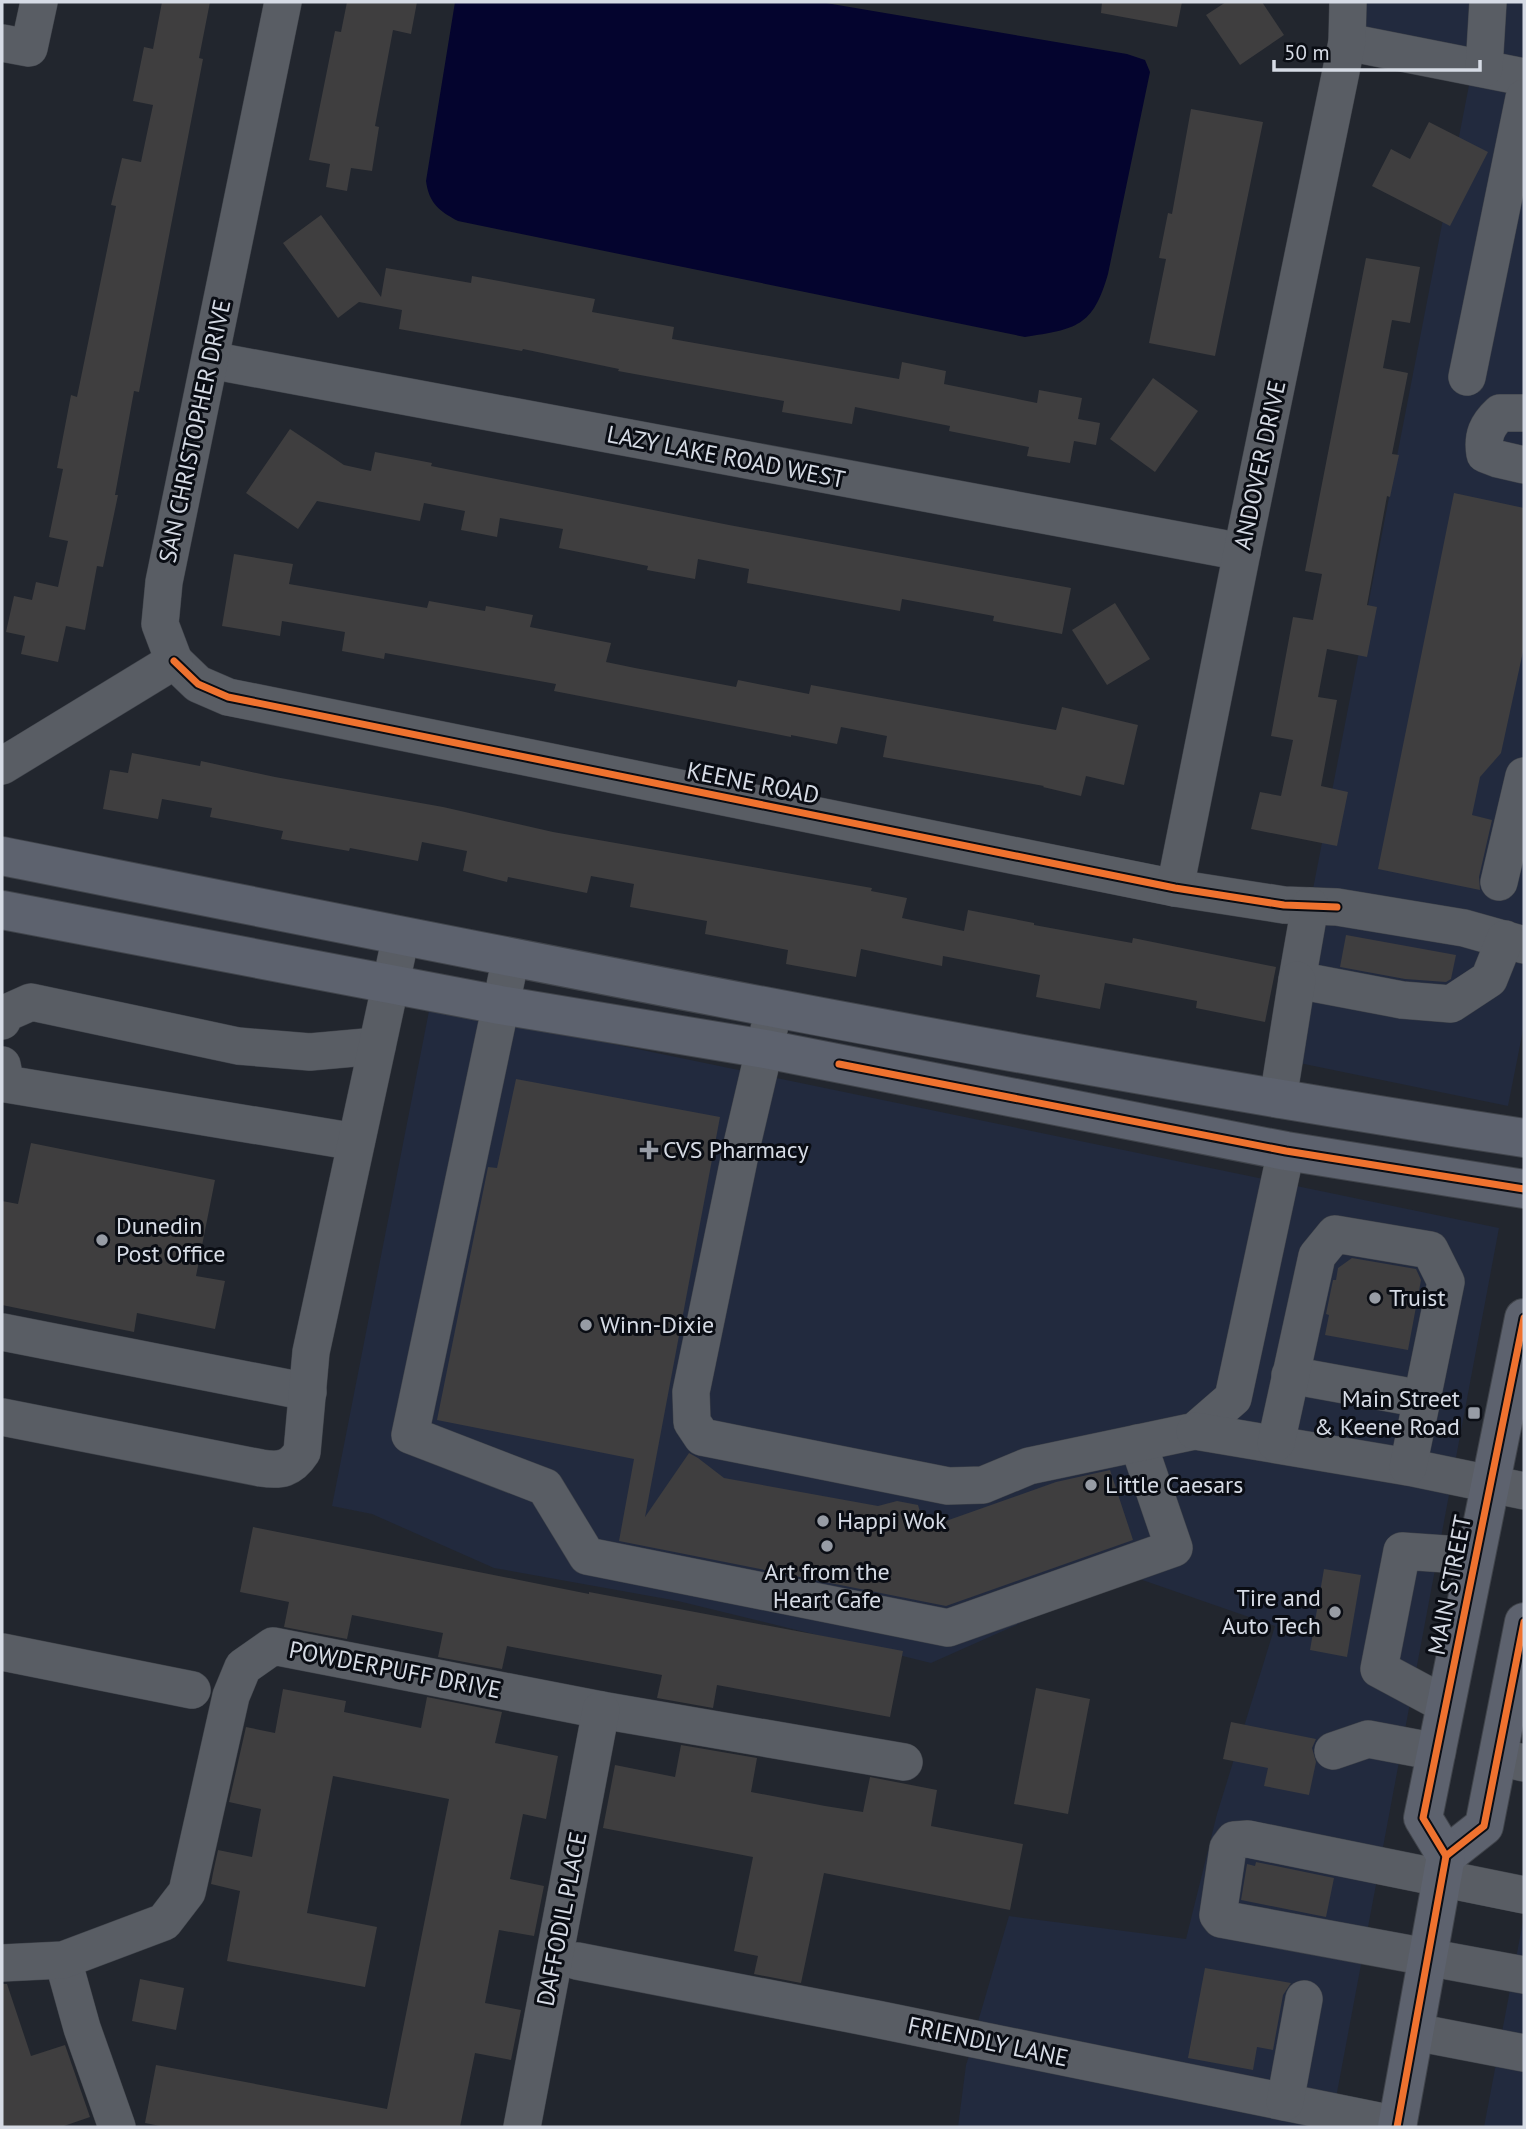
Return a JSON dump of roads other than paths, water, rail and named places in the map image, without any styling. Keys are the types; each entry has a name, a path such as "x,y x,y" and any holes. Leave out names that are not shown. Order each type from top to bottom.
{"main road":[{"path":"2,856 774,1007 1278,1099 1524,1138"},
{"path":"2,910 500,1005 765,1049 1286,1151 1524,1189"},
{"name":"MAIN STREET","path":"1444,1866 1423,1818 1475,1556 1507,1487 1524,1318"},
{"path":"1398,2126 1444,1866 1484,1826 1511,1760 1524,1622"}],"street":[{"path":"2,43 30,48 39,2"},
{"name":"SAN CHRISTOPHER DRIVE","path":"174,661 160,624 164,582 283,2"},
{"name":"ANDOVER DRIVE","path":"1175,888 1347,41 1348,2"},
{"path":"1484,68 1488,2"},
{"path":"1347,41 1524,77"},
{"path":"1466,377 1524,99"},
{"name":"LAZY LAKE ROAD WEST","path":"210,360 1242,552"},
{"path":"1524,413 1500,413 1490,422 1483,440 1485,454 1524,465"},
{"path":"2,766 174,661"},
{"name":"KEENE ROAD","path":"174,661 198,684 228,697 1175,888 1283,905 1324,906 1464,928 1515,942"},
{"path":"1499,882 1517,835 1524,776"},
{"path":"1278,1099 1297,979 1324,906"},
{"path":"2,1417 276,1470 287,1468 295,1462 302,1452 311,1352 401,936"},
{"path":"1297,979 1402,1000 1451,1004 1489,979 1515,942"},
{"path":"511,957 410,1435 545,1487 587,1556 948,1628 1174,1548 1138,1443"},
{"path":"2,1021 6,1013 30,1002 238,1046 310,1052 377,1046"},
{"path":"774,1007 743,1140 691,1392 692,1422 702,1437 948,1486 984,1485 1029,1466 1195,1431 1408,1466 1507,1487"},
{"path":"3,1081 356,1142"},
{"path":"1195,1431 1233,1398 1286,1151"},
{"path":"1276,1443 1317,1256 1335,1234 1430,1251 1446,1282 1408,1466"},
{"path":"2,1332 308,1392"},
{"path":"1290,1375 1422,1399"},
{"path":"1446,1705 1379,1669 1402,1551 1475,1556"},
{"name":"POWDERPUFF DRIVE","path":"2,1963 63,1960 164,1922 187,1892 231,1696 243,1667 273,1646 601,1710 904,1762"},
{"path":"2,1652 192,1690"},
{"name":"DAFFODIL PLACE","path":"522,2127 601,1710"},
{"path":"1333,1751 1368,1739 1437,1752"},
{"path":"1524,1895 1444,1866 1248,1839 1234,1840 1228,1848 1218,1915 1221,1919 1524,1975"},
{"path":"63,1960 82,2028 117,2127"},
{"name":"FRIENDLY LANE","path":"577,1961 1398,2126"},
{"path":"1285,2102 1304,1999"},
{"path":"1415,2032 1524,2053"}],"place":[{"name":"CVS Pharmacy","path":"649,1150"},
{"name":"Dunedin Post Office","path":"102,1240"},
{"name":"Truist","path":"1375,1298"},
{"name":"Winn-Dixie","path":"586,1325"},
{"name":"Main Street & Keene Road","path":"1474,1413"},
{"name":"Little Caesars","path":"1091,1485"},
{"name":"Happi Wok","path":"823,1521"},
{"name":"Art from the Heart Cafe","path":"827,1546"},
{"name":"Tire and Auto Tech","path":"1335,1612"}]}
